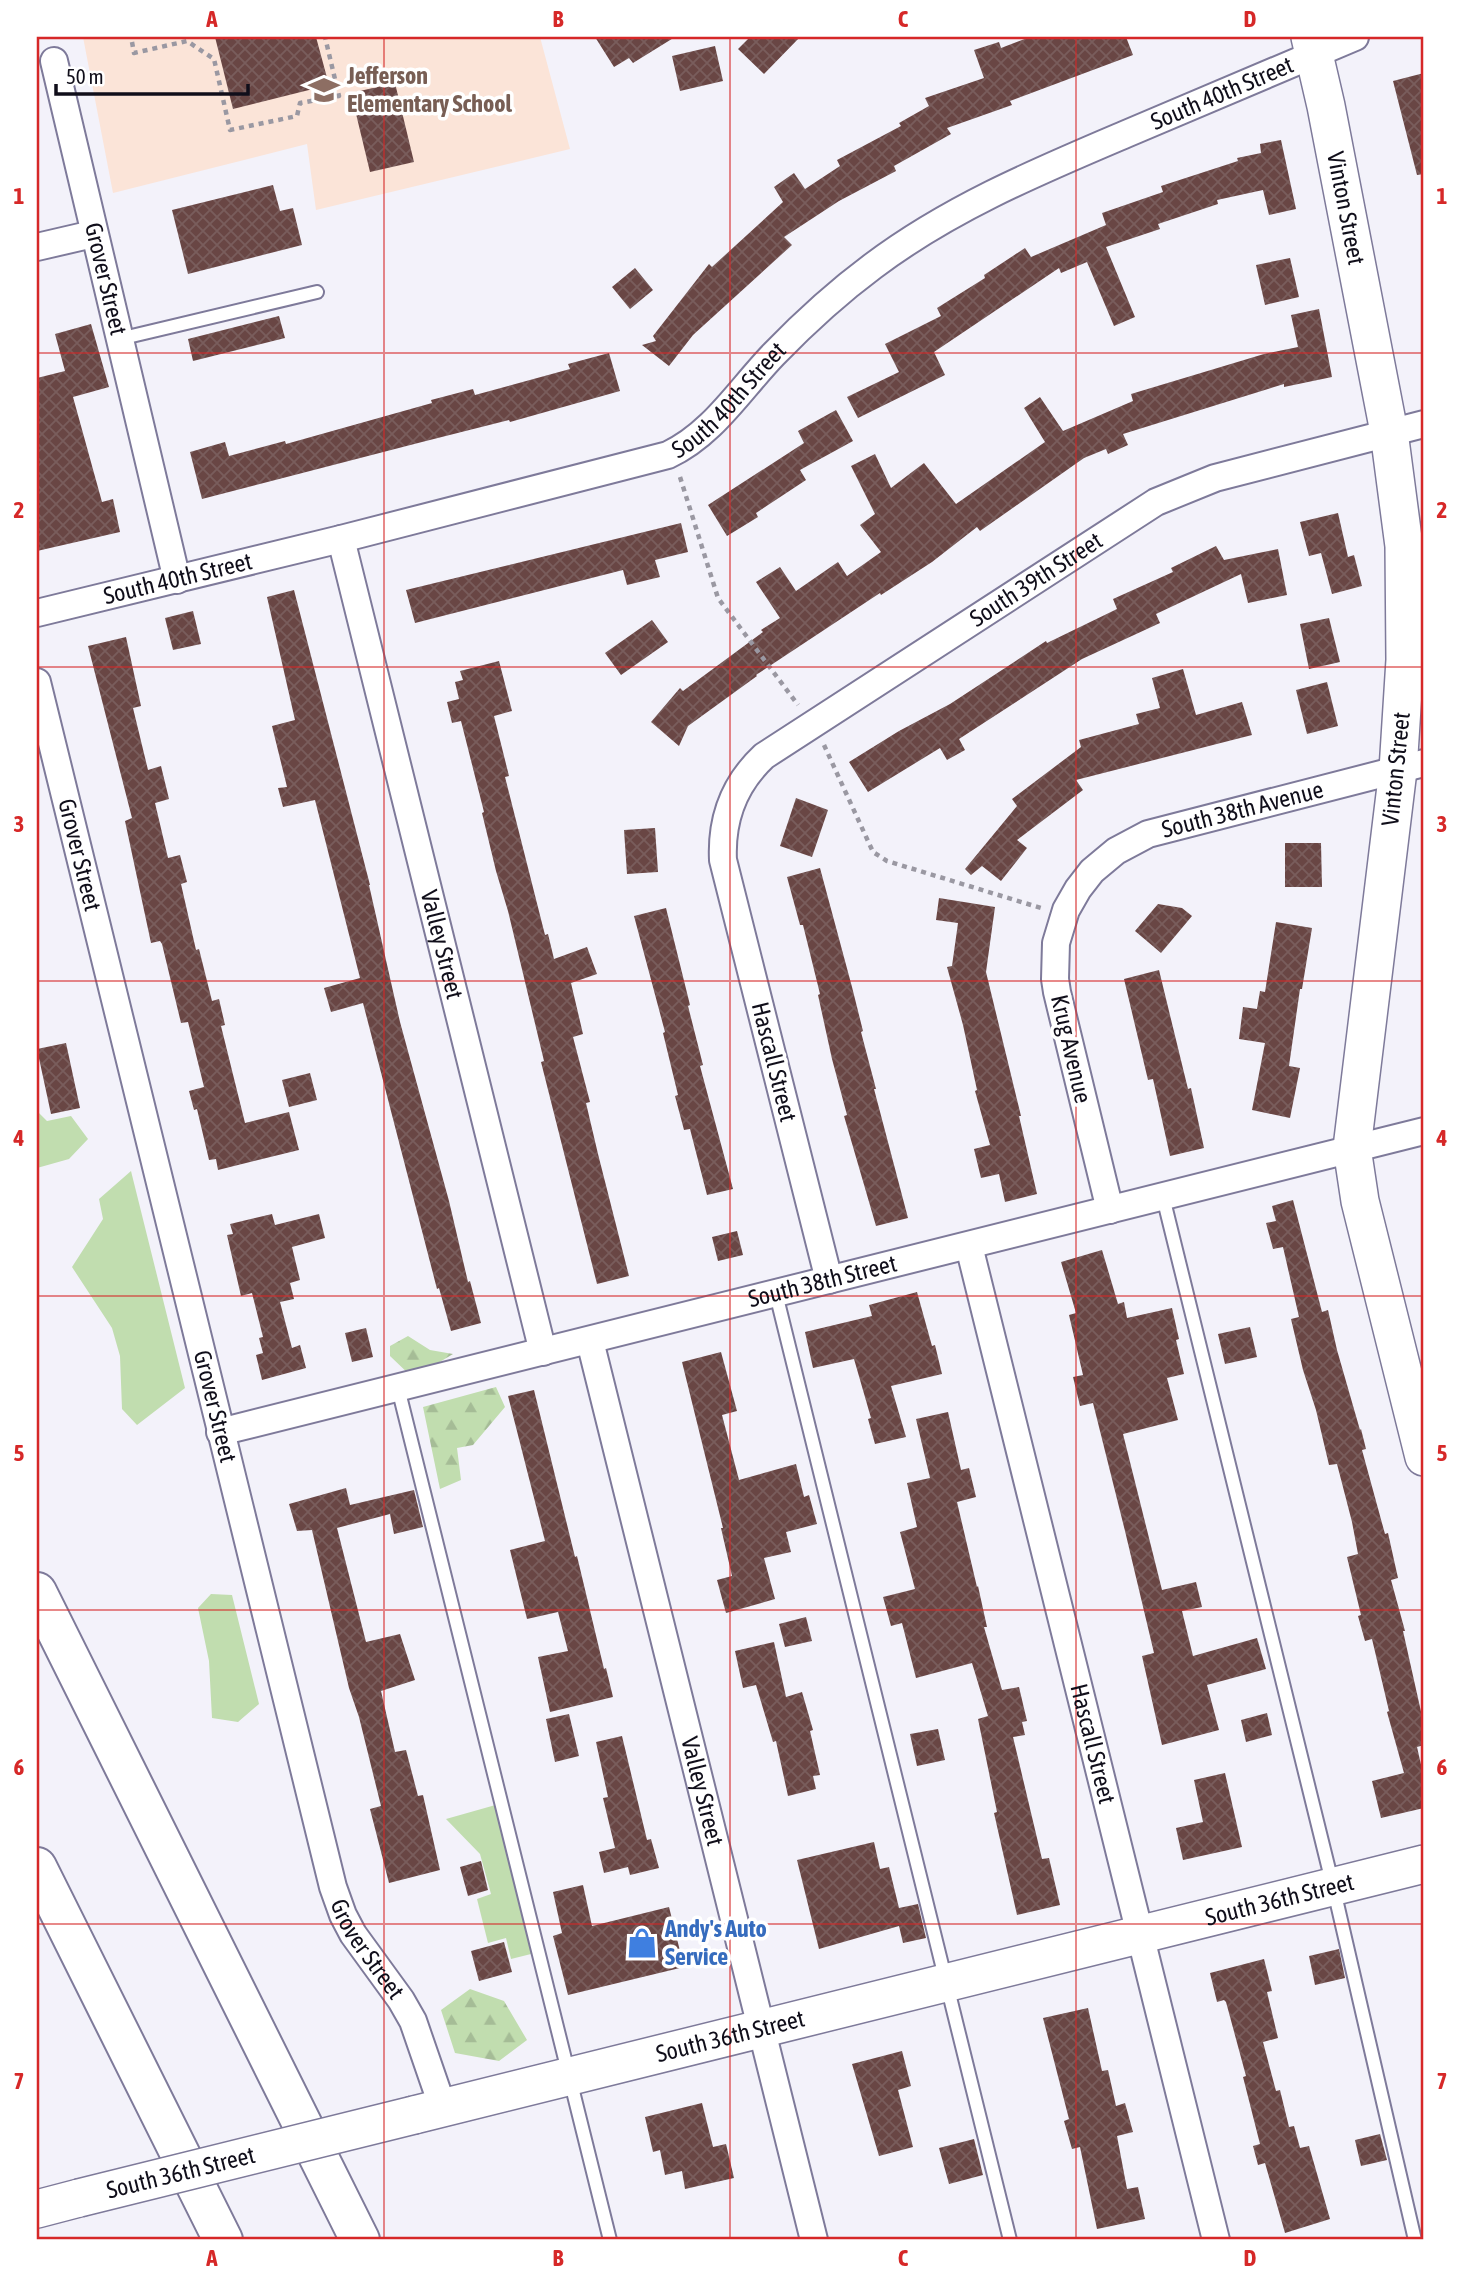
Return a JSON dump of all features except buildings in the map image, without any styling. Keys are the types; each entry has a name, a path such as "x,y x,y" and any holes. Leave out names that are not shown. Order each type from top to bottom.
{"highway":[{"path":"37,1567 90,1698"},
{"path":"37,1591 360,2240"},
{"path":"37,1867 223,2240"}],"street":[{"name":"South 40th Street","path":"37,613 668,455 688,445 709,426 774,354 821,308 874,265 928,230 979,200 1033,174 1312,46 1355,37"},
{"name":"Vinton Street","path":"1312,46 1389,432 1404,546 1405,660 1411,767 1352,1148 1360,1200 1424,1457"},
{"name":"Grover Street","path":"54,61 177,580"},
{"path":"37,247 93,234"},
{"name":"South 39th Street","path":"722,843 727,810 741,782 764,756 1136,513 1184,489 1215,478 1424,424"},
{"name":"Valley Street","path":"341,539 543,1352"},
{"name":"Grover Street","path":"37,682 337,1900 353,1934 413,2021 429,2111"},
{"name":"South 38th Avenue","path":"1078,889 1092,871 1116,851 1147,834 1411,767"},
{"name":"Hascall Street","path":"722,843 723,860 829,1280"},
{"name":"Krug Avenue","path":"1078,889 1059,930 1055,979 1110,1210"},
{"name":"South 38th Street","path":"220,1432 1424,1131"},
{"name":"Hascall Street","path":"969,1246 1216,2240"},
{"name":"Valley Street","path":"590,1341 814,2240"},
{"name":"South 36th Street","path":"37,2208 1424,1864"}],"lane":[{"path":"118,339 317,292"},
{"path":"1163,1197 1333,1886 1415,2240"},
{"path":"776,1294 1010,2240"},
{"path":"398,1388 610,2240"}],"path":[{"path":"132,42 134,53 187,41 214,59 230,130 297,116 300,103 340,96 325,37"}],"shaded area":[{"name":"Jefferson Elementary School","path":"83,37 540,37 570,149 316,210 307,144 113,193"}],"green space":[{"path":"37,1111 47,1121 71,1116 88,1139 69,1159 37,1168"},
{"path":"131,1171 185,1388 137,1425 122,1409 120,1356 112,1328 72,1267 103,1219 99,1199"},
{"path":"408,1336 430,1350 453,1354 413,1378 390,1356 390,1346"},
{"path":"496,1387 505,1407 473,1445 457,1448 461,1480 440,1489 423,1407"},
{"path":"211,1594 232,1595 259,1704 238,1722 212,1718 209,1661 198,1608"},
{"path":"499,1804 535,1953 511,1959 506,1938 488,1943 477,1899 491,1894 480,1854 446,1819"},
{"path":"470,1989 504,2001 527,2040 499,2061 455,2053 441,2010"}],"place":[{"name":"Jefferson Elementary School","path":"324,90"},
{"name":"Andy's Auto Service","path":"642,1943"}]}
